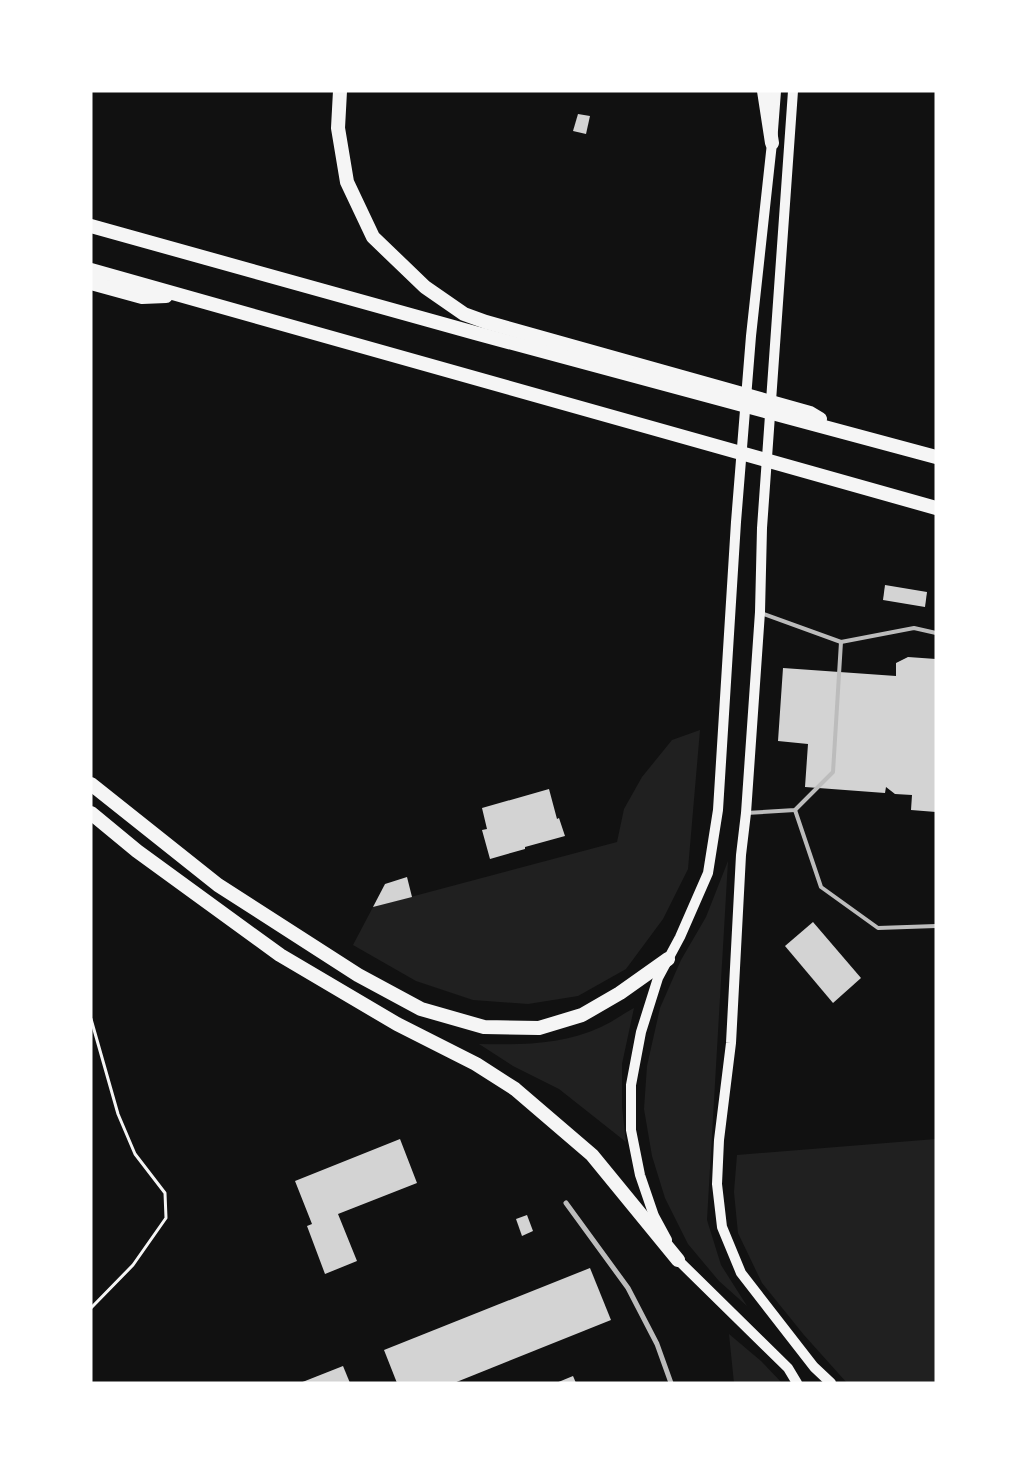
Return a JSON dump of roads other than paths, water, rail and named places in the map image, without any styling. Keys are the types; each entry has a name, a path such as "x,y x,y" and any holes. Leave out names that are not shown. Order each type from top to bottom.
{"highway":[{"path":"340,91 338,128 347,182 373,238 424,288 464,314 486,322 810,413 845,432"},
{"path":"764,91 772,143"},
{"path":"91,226 484,336 936,457"},
{"path":"91,270 936,508"},
{"path":"91,283 142,297 181,296"},
{"path":"91,784 218,885 358,975 421,1009 484,1027 539,1028 582,1015 620,993 668,959"},
{"path":"91,813 137,851 280,955 397,1024 476,1064 516,1089 592,1155 678,1260"}],"main road":[{"path":"776,91 736,522 718,810 708,872 680,937 658,978 641,1032 632,1085 631,1130 640,1175 654,1216 678,1260 788,1368 797,1383"},
{"path":"794,91 762,528 760,612 742,855 731,1042 719,1140 717,1184 722,1226 740,1273 814,1367 831,1383"}],"street":[{"path":"566,1203 628,1288 657,1344 672,1383"}],"lane":[{"path":"760,612 841,642 914,628 936,633"},
{"path":"746,813 795,810 833,772 841,642"},
{"path":"795,810 821,888 878,928 936,926"}]}
